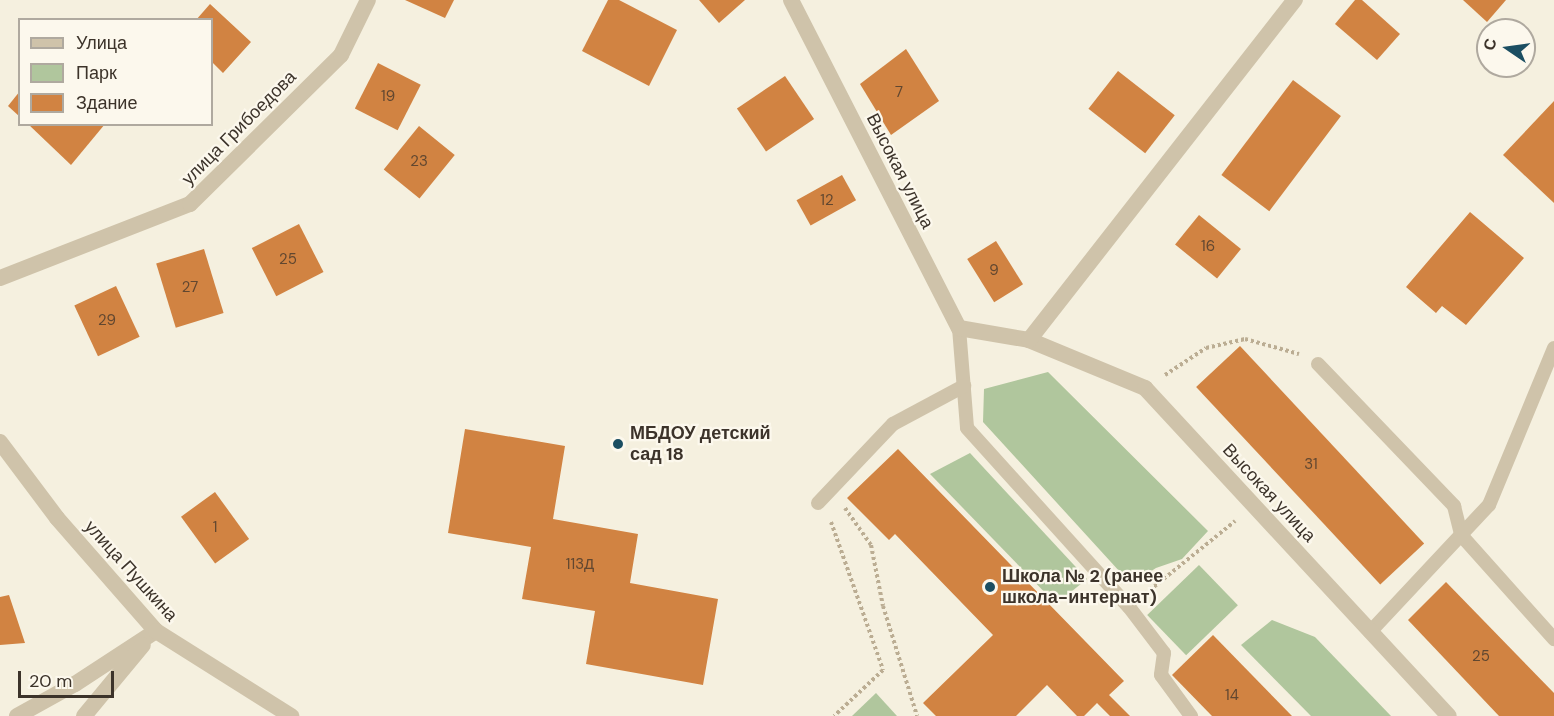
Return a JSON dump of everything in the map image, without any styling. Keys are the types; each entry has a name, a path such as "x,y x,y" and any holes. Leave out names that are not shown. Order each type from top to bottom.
{"street":[{"name":"улица Грибоедова","path":"0,278 190,204 341,55 368,0"},
{"path":"1029,340 1295,0"},
{"name":"Высокая улица","path":"797,4 959,328 1029,340 1145,388 1449,716"},
{"name":"улица Пушкина","path":"0,442 57,518 156,631 291,716"},
{"path":"17,716 156,631"},
{"path":"84,716 156,631"}],"lane":[{"path":"959,328 967,428 1136,616 1164,653 1161,675 1175,699 1191,716"},
{"path":"1370,632 1490,505 1554,348"},
{"path":"1318,364 1454,506 1461,535 1554,639"},
{"path":"1539,385 1554,376"},
{"path":"822,506 893,424 964,386"}],"path":[{"path":"1145,388 1206,348 1245,339 1295,352 1318,364"},
{"path":"841,503 871,545 883,606 917,716"},
{"path":"822,506 883,670 834,716"},
{"path":"1138,600 1226,529"}],"green space":[{"path":"1048,372 1208,531 1182,559 1156,568 1131,584 983,422 984,389"},
{"path":"970,453 1087,579 1056,604 930,474"},
{"path":"1199,565 1238,605 1186,655 1147,615"},
{"path":"1272,620 1315,637 1391,716 1311,716 1241,645"},
{"path":"876,693 897,716 852,716"}],"building":[{"path":"405,0 454,0 445,18"},
{"path":"608,0 619,0 677,30 649,86 582,51"},
{"path":"699,0 745,0 719,23"},
{"path":"1355,0 1362,0 1400,34 1377,60 1335,24"},
{"path":"1463,0 1506,0 1490,18 1483,18"},
{"path":"210,4 251,42 223,73 213,63 213,18 198,18"},
{"path":"906,49 939,101 891,135 860,84"},
{"path":"378,63 421,85 398,130 355,108"},
{"path":"1118,71 1175,115 1145,153 1088,109"},
{"path":"785,76 814,119 766,152 737,108"},
{"path":"1293,80 1341,116 1269,211 1221,175"},
{"path":"18,94 18,115 8,106"},
{"path":"1554,101 1554,203 1503,155"},
{"path":"30,126 103,126 71,165"},
{"path":"419,126 455,155 420,198 384,170"},
{"path":"842,175 856,200 811,226 797,200"},
{"path":"1470,212 1524,258 1466,325 1442,306 1436,313 1406,287"},
{"path":"1199,215 1241,249 1217,279 1175,245"},
{"path":"299,224 324,272 276,296 252,248"},
{"path":"996,241 1023,284 994,302 967,259"},
{"path":"204,249 224,313 176,328 156,264"},
{"path":"116,286 140,337 98,356 74,305"},
{"path":"1240,346 1424,543 1380,584 1196,387"},
{"path":"465,429 565,446 553,519 638,534 630,583 718,599 703,685 586,664 595,611 522,599 531,547 448,533"},
{"name":"Школа № 2 (ранее школа-интернат)","path":"898,449 1124,681 1109,695 1130,716 1110,716 1097,703 1084,716 1077,716 1047,685 1016,716 936,716 923,703 993,635 895,534 889,540 847,498"},
{"path":"215,492 249,539 215,564 181,517"},
{"path":"1446,582 1554,693 1554,716 1499,716 1408,620"},
{"path":"9,595 25,643 0,645 0,597"},
{"path":"1213,635 1292,716 1212,716 1172,675"}],"place":[{"name":"МБДОУ детский сад 18","path":"618,444"},
{"name":"Школа № 2 (ранее школа-интернат)","path":"990,587"}]}
